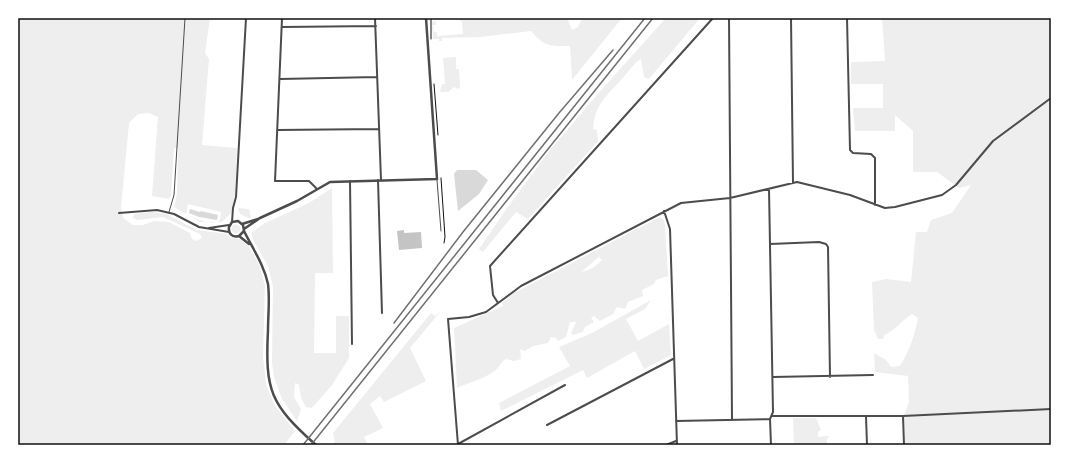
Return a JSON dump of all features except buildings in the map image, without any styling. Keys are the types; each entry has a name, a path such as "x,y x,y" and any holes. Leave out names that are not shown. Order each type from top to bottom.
{"street":[{"path":"229,232 236,197 246,18"},
{"path":"282,18 275,181 309,181 317,189"},
{"path":"375,18 379,129 382,313"},
{"path":"242,224 291,205 330,182 437,179 426,18"},
{"path":"498,303 493,295 490,266 713,18"},
{"path":"729,18 732,419"},
{"path":"791,18 793,183"},
{"path":"847,18 850,150 853,153 871,154 875,158 875,205"},
{"path":"282,27 376,26"},
{"path":"280,79 377,78"},
{"path":"565,385 458,445 448,319 477,315 498,303 521,286 681,203 730,198 793,183 802,183 850,195 875,205 890,208 942,195 956,185 993,141 1051,98"},
{"path":"278,130 379,129"},
{"path":"350,181 352,344"},
{"path":"769,189 773,377 771,445"},
{"path":"119,213 146,209 169,212 194,225 229,232 233,236 240,236 252,247"},
{"path":"664,211 670,229 676,445"},
{"path":"240,236 244,230 260,218"},
{"path":"232,222 238,221 242,224 252,247 260,260 268,286 266,364 268,378 276,400 294,425 316,445"},
{"path":"206,228 229,226"},
{"path":"770,244 820,242 826,244 828,247 830,377"},
{"path":"547,425 674,358"},
{"path":"773,377 873,375"},
{"path":"676,421 903,416 1051,409"},
{"path":"866,416 867,445"},
{"path":"903,416 904,445"},
{"path":"666,445 676,441"}],"lane":[{"path":"169,212 174,195 184,18"},
{"path":"437,179 441,231"}],"path":[{"path":"441,187 445,237 444,243"}],"shaded area":[{"path":"18,18 210,18 205,53 209,59 202,145 237,148 235,195 231,213 222,222 216,222 220,220 221,212 188,204 186,214 174,207 177,194 178,148 174,148 171,196 169,199 152,196 158,117 149,113 138,114 129,123 121,207 123,218 133,225 143,225 154,221 169,222 190,233 192,239 196,241 202,238 200,234 163,217 137,220 133,218 134,214 152,212 166,214 197,230 227,234 232,238 240,239 249,247 259,264 265,286 263,356 266,384 275,406 295,431 284,445 18,445"},
{"path":"458,18 567,18 572,30 578,27 582,18 622,18 572,80 570,46 557,46 544,43 531,31 480,37 442,38 442,41 439,41 439,39 433,39 432,22 436,21 436,25 433,25 434,32 437,32 437,36 463,34 462,22"},
{"path":"666,18 700,18 649,79 644,77 641,59 635,64 604,98 597,111 593,129 597,130 598,141 528,219 516,212 483,252 479,249 550,150"},
{"path":"882,18 1051,18 1051,445 905,445 904,415 909,402 908,376 875,372 874,353 886,360 891,367 900,366 911,343 918,318 912,314 884,335 883,339 878,339 874,330 872,282 886,279 911,282 916,232 927,232 931,220 952,213 971,185 959,188 937,172 913,172 913,131 895,115 895,131 855,131 853,108 883,108 883,84 851,84 851,62 885,61"},
{"path":"456,57 456,69 459,69 460,87 458,89 454,87 448,92 440,92 442,84 445,84 443,58"},
{"path":"457,170 476,170 488,180 479,194 458,211 454,174"},
{"path":"332,188 333,273 315,273 314,353 336,353 336,316 349,316 349,358 332,385 312,408 306,407 301,398 299,385 295,383 294,397 301,409 297,421 282,399 274,377 272,363 273,287 268,266 252,238 252,232 265,223 309,203"},
{"path":"238,208 249,209 251,218 240,214"},
{"path":"190,209 218,215 217,220 199,217 189,213"},
{"path":"187,214 198,220 207,222 200,222"},
{"path":"660,217 664,220 668,276 656,280 654,284 642,290 643,296 628,302 625,309 617,307 613,314 600,321 594,316 591,318 594,322 585,327 583,332 573,335 571,333 576,322 570,322 566,337 558,341 556,338 551,337 548,343 533,346 525,351 520,349 521,359 514,361 506,359 498,368 479,380 457,388 454,328 503,306 502,303 514,293","holes":["599,257 602,260 592,268 581,272"]},
{"path":"236,224 241,229 236,234 231,229"},
{"path":"651,300 645,309 626,319 638,341 669,324 671,355 644,369 635,351 587,378 583,370 501,411 499,403 570,366 559,347 592,333"},
{"path":"441,311 410,348 426,381 384,402 380,396 370,404 383,428 364,437 368,445 331,445 335,442 333,433 431,313 435,316"},
{"path":"793,418 816,418 821,430 818,432 818,437 829,437 827,439 827,445 794,445"}],"railway":[{"path":"303,445 645,18"},
{"path":"311,445 653,18"},
{"path":"394,323 463,232 559,113 613,50"}]}
